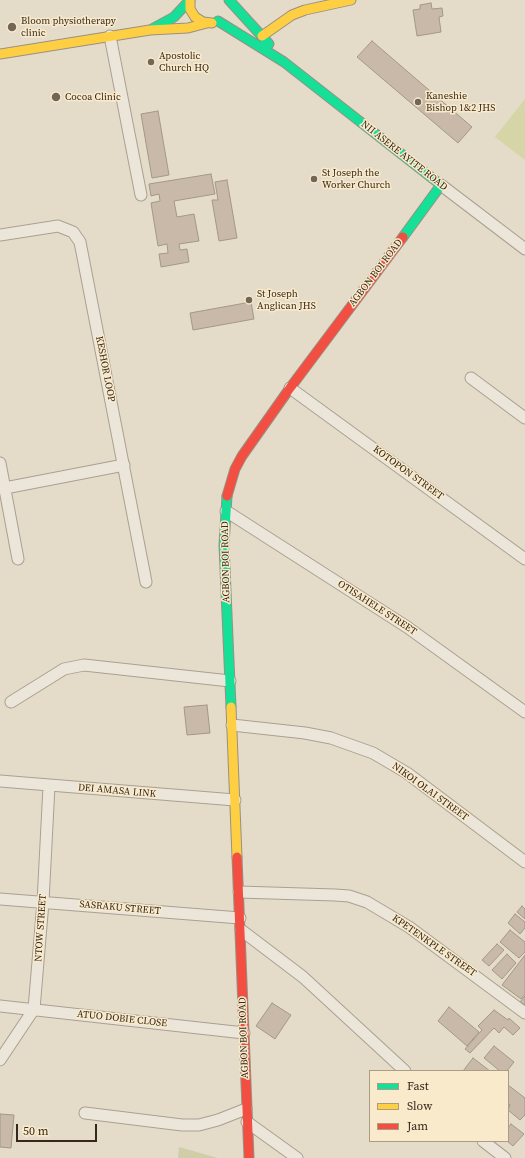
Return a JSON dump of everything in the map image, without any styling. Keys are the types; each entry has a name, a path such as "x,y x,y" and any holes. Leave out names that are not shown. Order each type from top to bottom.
{"street":[{"path":"190,0 190,9 195,17 207,23"},
{"path":"150,30 174,17 190,0"},
{"path":"0,54 150,30 188,28 218,21 226,12 228,0"},
{"name":"NII ASERE AYITE ROAD","path":"228,0 284,62"},
{"path":"262,36 292,16 305,10 350,0"},
{"name":"NII ASERE AYITE ROAD","path":"218,21 284,62 525,249"},
{"path":"110,36 141,195"},
{"name":"AGBON BOI ROAD","path":"249,1158 246,1109 241,930 224,545 226,511 230,485 238,463 290,388 442,186"},
{"name":"KESHOR LOOP","path":"0,235 58,226 73,232 80,242 146,582"},
{"path":"471,378 525,418"},
{"name":"KOTOPON STREET","path":"290,388 525,559"},
{"path":"0,462 18,559"},
{"path":"5,488 124,465"},
{"name":"OTISAHELE STREET","path":"226,511 407,627 525,712"},
{"path":"11,702 64,669 84,665 230,681"},
{"name":"NIKOI OLAI STREET","path":"232,725 305,733 331,738 373,753 407,773 525,862"},
{"name":"DEI AMASA LINK","path":"0,782 235,800"},
{"name":"NTOW STREET","path":"0,1060 34,1009 43,902 49,786"},
{"name":"KPETENKPLE STREET","path":"239,892 350,896 367,902 409,927 525,1013"},
{"name":"SASRAKU STREET","path":"0,898 240,914"},
{"path":"241,930 303,977 404,1070"},
{"name":"ATUO DOBIE CLOSE","path":"0,1006 244,1033"},
{"path":"85,1114 182,1125 199,1125 218,1120 246,1109"},
{"path":"247,1122 297,1158"},
{"path":"484,1142 505,1158"}],"green space":[{"path":"525,99 525,160 495,137"},
{"path":"179,1147 218,1158 178,1158"}],"building":[{"path":"431,3 432,9 442,8 443,16 439,17 441,32 417,36 413,10 420,9 420,5"},
{"path":"372,41 472,127 458,143 357,57"},
{"path":"158,111 169,175 152,178 141,114"},
{"path":"211,174 215,194 174,201 177,217 194,214 199,241 179,244 180,250 187,249 189,262 161,267 159,254 168,253 167,244 158,246 151,203 160,201 159,194 151,196 149,184"},
{"path":"227,180 237,238 219,241 212,200 218,200 215,182"},
{"path":"251,302 254,319 193,330 190,313"},
{"path":"207,705 210,733 187,735 184,707"},
{"path":"522,906 525,909 525,919 517,912"},
{"path":"515,914 525,922 525,928 520,934 508,923"},
{"path":"510,930 525,942 525,952 519,958 500,942"},
{"path":"497,944 504,950 489,966 482,960"},
{"path":"507,954 516,963 502,979 492,970"},
{"path":"525,955 525,994 521,999 502,985"},
{"path":"525,996 525,1005 520,1002"},
{"path":"272,1003 291,1015 275,1039 256,1026"},
{"path":"449,1007 479,1032 467,1046 438,1021"},
{"path":"494,1010 508,1020 509,1018 520,1028 513,1035 504,1027 499,1033 494,1028 470,1053 465,1049 482,1030 478,1026"},
{"path":"494,1046 514,1062 508,1070 499,1070 484,1058"},
{"path":"473,1058 489,1070 464,1070"},
{"path":"509,1086 525,1098 525,1115 520,1120 509,1111"},
{"path":"0,1114 14,1115 11,1148 0,1147"},
{"path":"511,1124 524,1134 513,1146 508,1142 509,1127"}],"traffic: fast":[{"path":"152,29 174,17 190,0"},
{"path":"229,0 269,44"},
{"path":"218,21 284,62 441,185 403,237"},
{"path":"227,496 224,545 231,707"}],"traffic: slow":[{"path":"190,0 190,9 195,17 203,22 212,23"},
{"path":"262,36 292,15 305,10 351,0"},
{"path":"0,54 150,30 188,28 207,23"},
{"path":"231,707 237,857"}],"traffic: jam":[{"path":"227,496 235,469 242,456 290,388 403,237"},
{"path":"237,857 249,1158"}],"place":[{"name":"Bloom physiotherapy clinic","path":"12,27"},
{"name":"Apostolic Church HQ","path":"151,62"},
{"name":"Cocoa Clinic","path":"56,97"},
{"name":"Kaneshie Bishop 1&2 JHS","path":"418,102"},
{"name":"St Joseph the Worker Church","path":"314,179"},
{"name":"St Joseph Anglican JHS","path":"249,300"}]}
